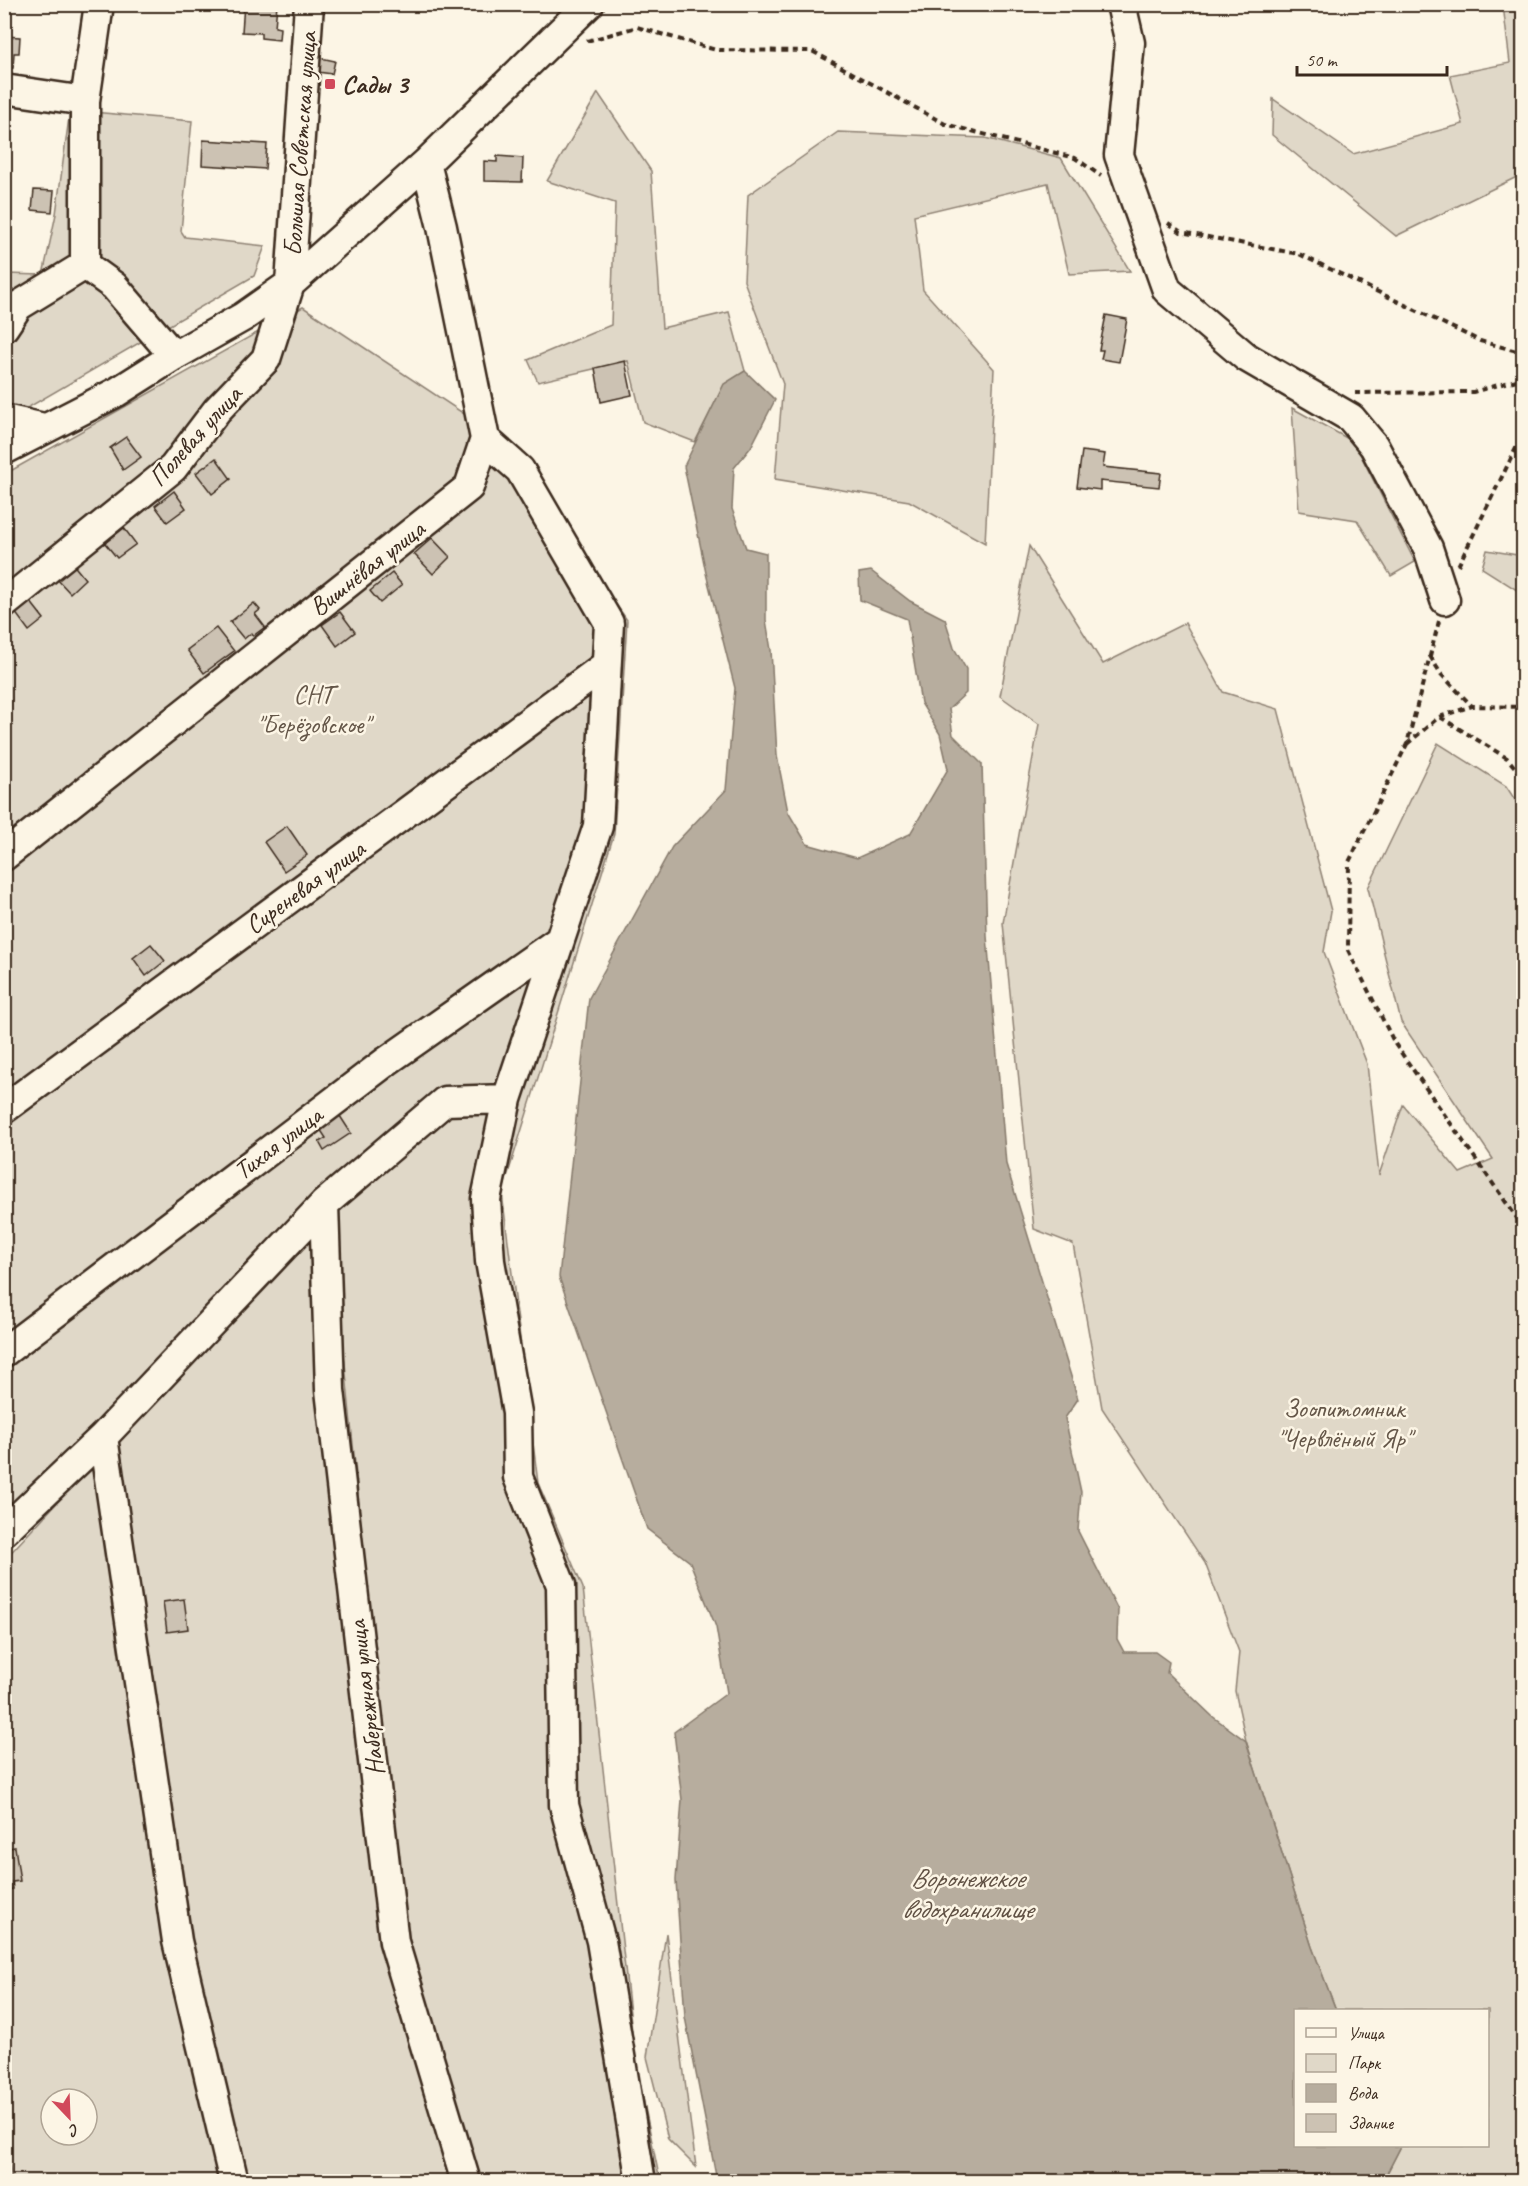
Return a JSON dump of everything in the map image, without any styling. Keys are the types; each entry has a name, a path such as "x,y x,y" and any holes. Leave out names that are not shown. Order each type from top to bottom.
{"street":[{"path":"85,264 85,101 99,4"},
{"name":"Большая Советская улица","path":"290,284 309,4"},
{"path":"4,450 117,392 243,317 290,284 426,163 589,4"},
{"path":"1121,4 1130,44 1119,155 1167,290 1246,357 1351,418 1374,446 1428,548 1445,600"},
{"path":"4,89 85,101"},
{"name":"Вишнёвая улица","path":"4,856 469,487 485,439 442,227 426,163"},
{"path":"4,327 18,306 85,264"},
{"path":"85,264 114,286 174,356"},
{"name":"Полевая улица","path":"4,604 173,468 218,410 266,359 290,284"},
{"path":"4,419 44,428"},
{"path":"485,439 520,470 609,623 598,825 557,942 507,1099 486,1199 490,1261 518,1413 518,1477 561,1585 564,1805 601,1941 641,2181"},
{"name":"Сиреневая улица","path":"4,1109 606,665"},
{"name":"Тихая улица","path":"4,1352 387,1061 557,942"},
{"path":"4,1531 103,1437 324,1204 445,1101 507,1099"},
{"name":"Набережная улица","path":"324,1204 330,1390 394,1942 466,2181"},
{"path":"103,1437 177,1941 234,2181"}],"path":[{"path":"583,42 637,27 716,50 812,51 945,124 1075,158 1133,197"},
{"path":"1162,218 1181,232 1299,254 1480,340 1524,353"},
{"path":"1311,393 1473,392 1524,378"},
{"path":"1524,432 1454,574 1407,744 1349,862 1348,950 1395,1044 1524,1228"},
{"path":"1430,656 1441,674 1472,706"},
{"path":"1407,744 1439,717 1472,706 1524,707"},
{"path":"1439,717 1507,758 1524,778"}],"green space":[{"path":"1503,5 1523,5 1523,174 1396,236 1272,135 1273,99 1353,154 1463,124 1450,75 1510,63"},
{"path":"598,93 651,171 662,328 729,312 745,371 724,385 695,442 643,422 628,361 538,382 528,360 611,325 615,203 547,181"},
{"path":"70,110 192,121 181,231 185,237 265,246 254,276 5,421 5,274 43,275 56,214"},
{"path":"838,132 985,138 1061,158 1130,271 1069,274 1048,183 914,215 923,290 994,369 985,543 909,501 775,479 783,384 744,281 748,195"},
{"name":"СНТ \"Берёзовское\"","path":"303,307 499,437 627,620 614,834 502,1193 538,1483 583,1588 635,2059 660,2181 481,2181 402,1941 328,1191 5,1547 5,474"},
{"path":"1292,408 1354,442 1415,562 1391,576 1357,520 1299,511"},
{"name":"Зоопитомник \"Червлёный Яр\"","path":"1029,546 1103,664 1185,623 1223,692 1278,709 1331,911 1324,952 1367,1064 1379,1175 1403,1105 1460,1173 1493,1159 1401,1022 1368,888 1438,743 1506,786 1523,812 1523,2181 1383,2181 1400,2147 1489,2147 1489,2009 1336,2009 1312,1947 1246,1741 1235,1691 1239,1652 1205,1563 1102,1408 1073,1244 1034,1229 1003,923 1039,724 1000,696"},
{"path":"1487,550 1523,556 1523,594 1482,568"},
{"path":"316,1223 396,1947 473,2181 12,2181 4,2128 4,1560"},
{"path":"666,1933 696,2167 668,2139 647,2057"}],"water":[{"name":"Воронежское водохранилище","path":"745,371 775,400 751,447 734,468 732,509 746,548 766,553 766,620 771,650 777,756 788,812 807,844 857,858 910,834 948,769 940,734 921,703 907,619 860,600 859,573 871,571 910,601 945,619 954,648 966,669 966,693 949,709 953,735 982,764 987,936 1006,1164 1078,1399 1065,1418 1081,1492 1078,1531 1118,1610 1117,1639 1124,1652 1155,1652 1169,1662 1167,1673 1212,1716 1246,1741 1312,1947 1336,2009 1294,2009 1294,2147 1400,2147 1383,2181 717,2181 685,2017 676,1880 682,1800 674,1732 727,1693 716,1627 690,1562 647,1529 559,1277 589,998 672,847 726,790 735,688 706,573 684,466 724,384"}],"building":[{"path":"244,4 277,4 275,27 280,28 279,40 261,38 261,33 242,32"},
{"path":"4,36 20,37 19,53 14,53 13,68 4,68"},
{"path":"321,58 335,61 332,74 318,72"},
{"path":"203,140 267,144 265,169 202,165"},
{"path":"497,156 523,158 522,182 484,181 484,161 497,162"},
{"path":"34,190 54,191 52,212 32,210"},
{"path":"1106,315 1127,319 1119,362 1101,359 1103,350 1099,350"},
{"path":"625,361 632,395 601,402 595,368"},
{"path":"126,437 141,457 123,470 110,448"},
{"path":"1082,451 1105,454 1103,467 1161,473 1159,487 1100,481 1100,490 1077,487"},
{"path":"216,458 231,479 212,494 196,473"},
{"path":"174,491 186,508 167,522 155,506"},
{"path":"124,528 136,544 117,558 105,543"},
{"path":"432,538 450,557 433,574 414,554"},
{"path":"72,563 85,579 70,593 56,578"},
{"path":"392,573 402,585 380,603 370,591"},
{"path":"30,601 44,619 29,631 15,612"},
{"path":"254,603 260,610 255,614 265,627 253,636 251,633 244,639 230,622"},
{"path":"340,612 355,632 337,646 322,625"},
{"path":"216,628 234,651 204,673 187,650"},
{"path":"287,826 307,855 284,871 264,842"},
{"path":"151,944 165,961 146,976 133,958"},
{"path":"340,1116 351,1133 324,1151 319,1142 326,1138 320,1129"},
{"path":"184,1599 188,1629 167,1632 163,1602"},
{"path":"15,1847 20,1881 12,1882 13,1889 4,1890 4,1849"}],"place":[{"name":"Сады 3","path":"330,84"}]}
